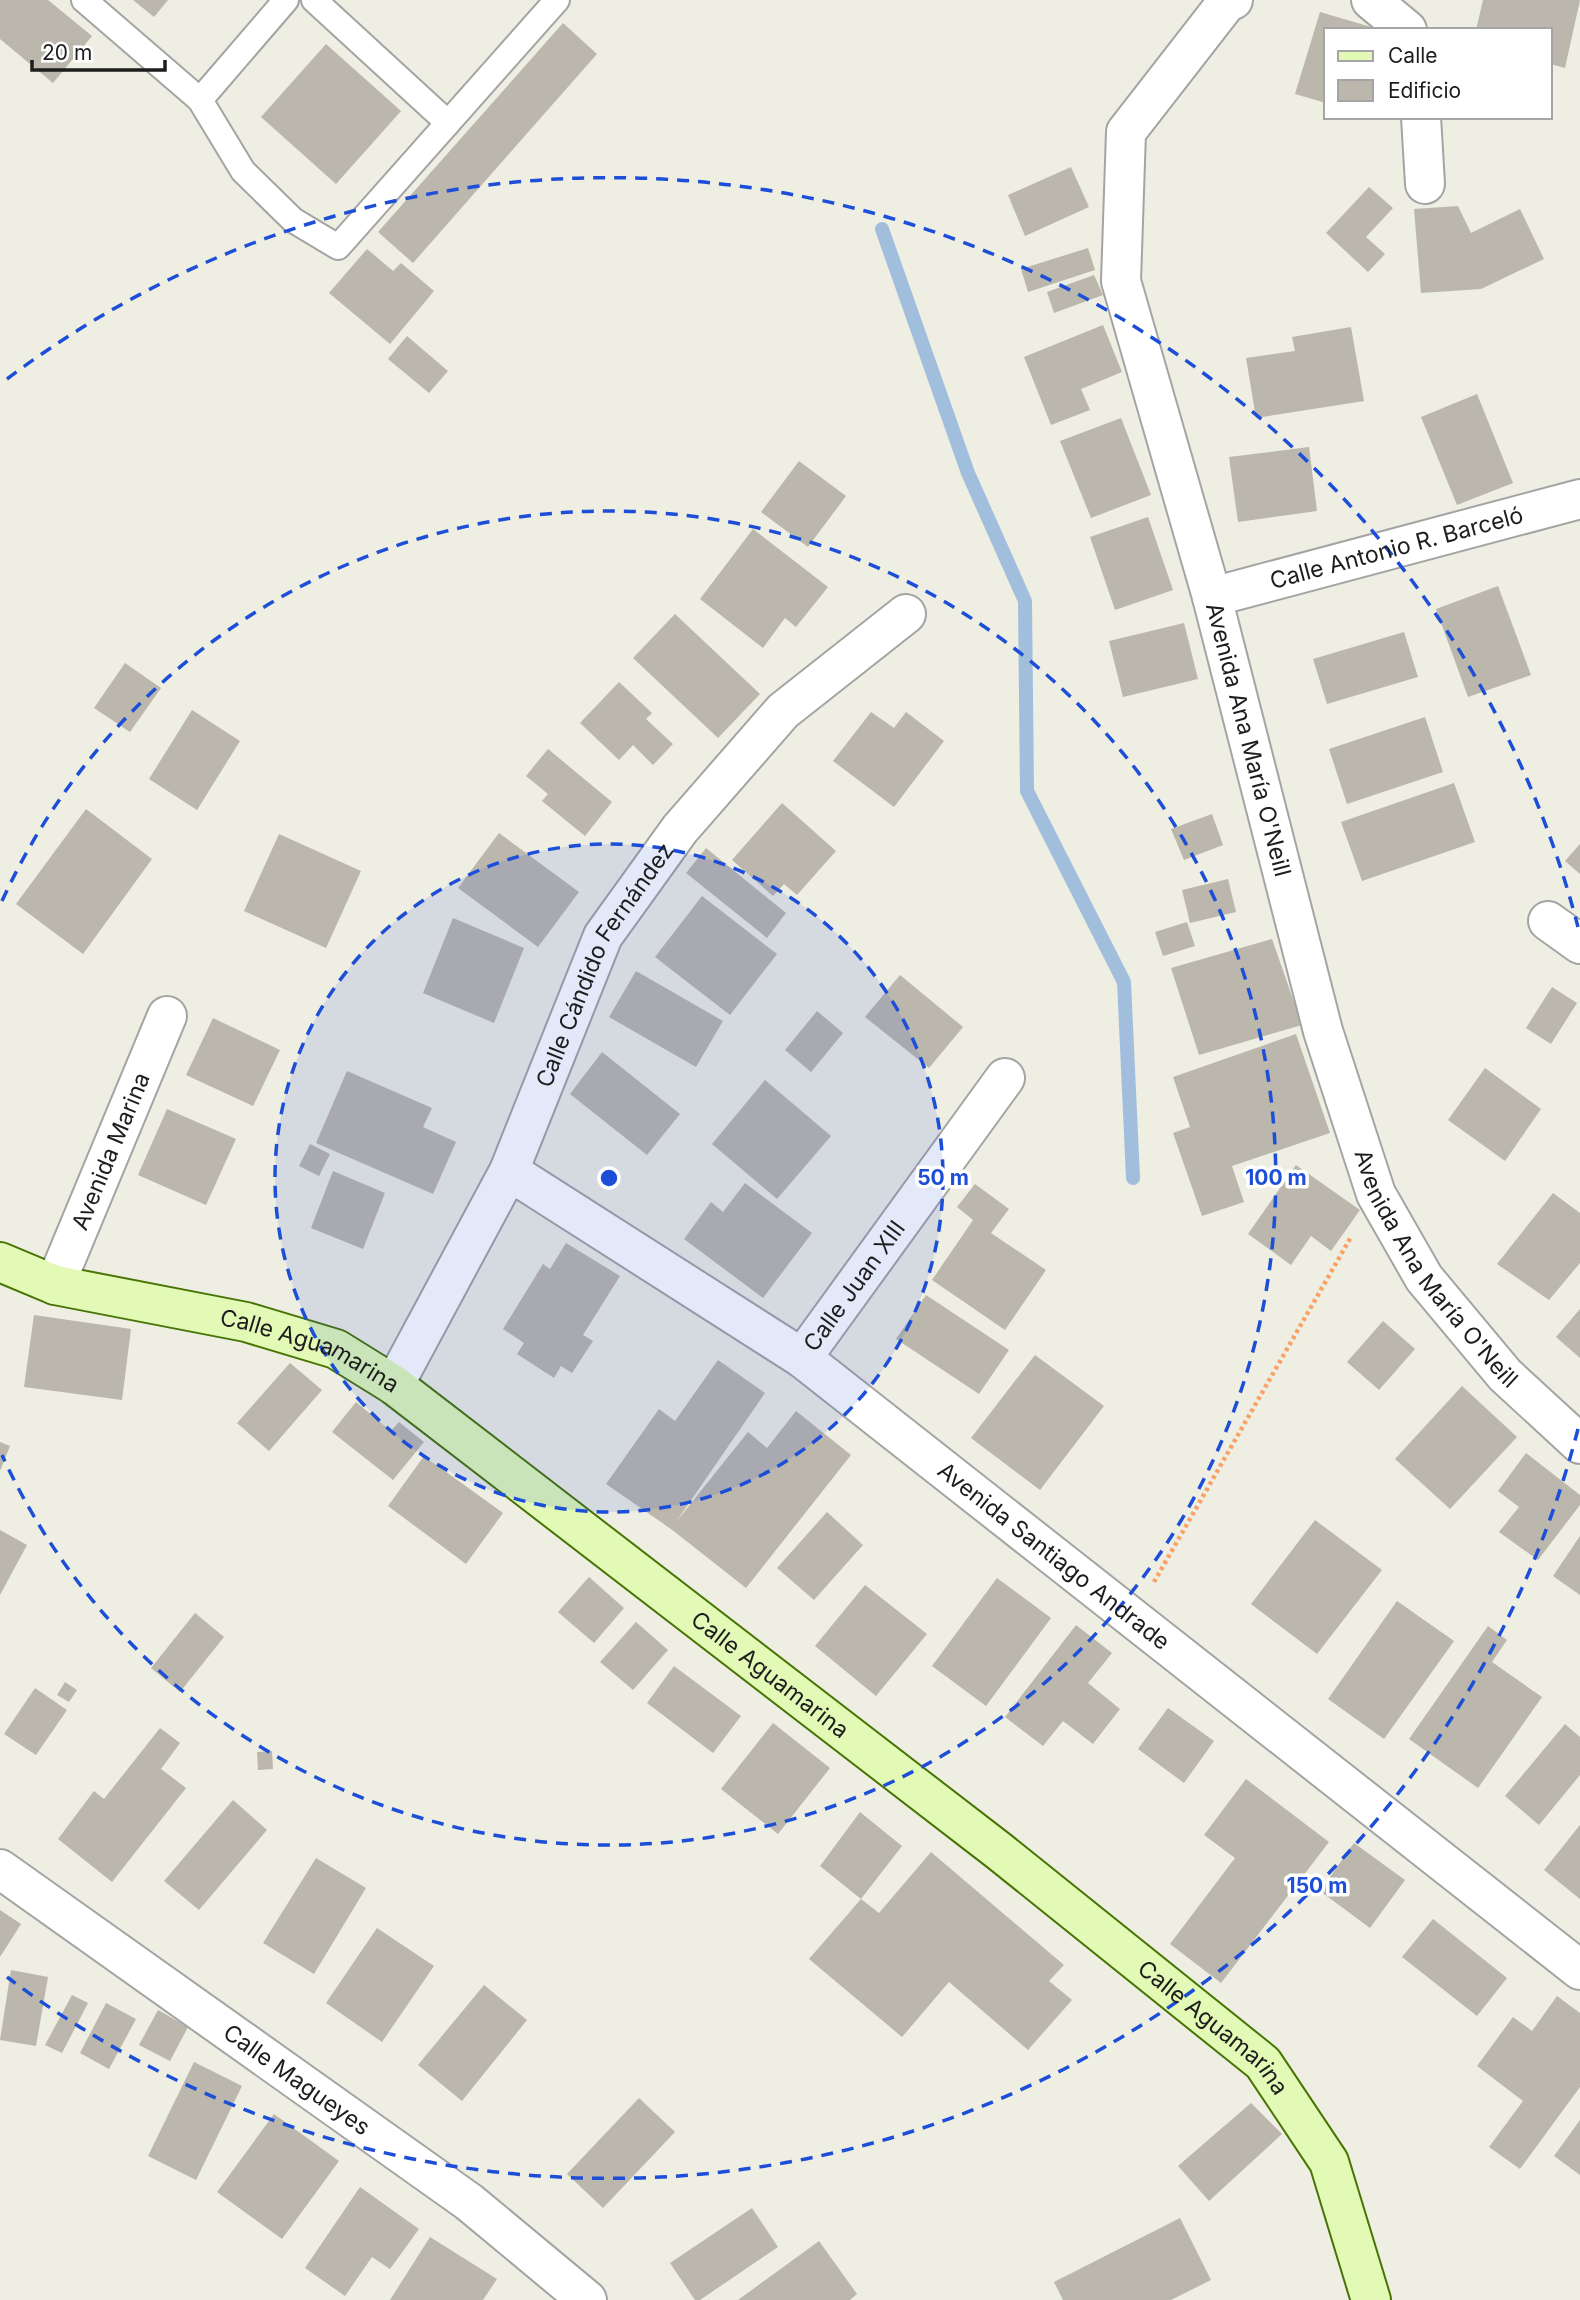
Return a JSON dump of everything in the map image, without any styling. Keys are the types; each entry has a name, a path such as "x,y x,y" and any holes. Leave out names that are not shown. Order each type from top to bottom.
{"street":[{"name":"Avenida Ana María O'Neill","path":"1233,0 1227,2 1126,132 1121,281 1212,597 1323,1031 1376,1194 1424,1279 1505,1375 1580,1444"},
{"path":"1371,0 1405,28"},
{"path":"1421,119 1426,184"},
{"name":"Calle Antonio R. Barceló","path":"1212,597 1580,499"},
{"name":"Calle Cándido Fernández","path":"394,1385 509,1171 603,936 680,829 783,711 906,614"},
{"path":"1548,921 1580,944"},
{"name":"Avenida Marina","path":"55,1285 167,1016"},
{"name":"Calle Juan XIII","path":"802,1358 1005,1078"},
{"name":"Avenida Santiago Andrade","path":"509,1171 802,1358 1132,1621 1580,1970"},
{"name":"Calle Aguamarina","path":"0,1262 55,1285 246,1322 336,1349 394,1385 999,1850 1263,2063 1329,2162 1371,2300"},
{"name":"Calle Magueyes","path":"0,1869 469,2202 587,2300"}],"lane":[{"path":"84,0 200,100 243,170 293,220 338,247 557,0"},
{"path":"200,100 286,0"},
{"path":"314,0 448,123"}],"path":[{"path":"1132,1621 1376,1194"}],"building":[{"path":"0,0 48,0 92,36 53,83 0,39"},
{"path":"133,0 168,0 154,17"},
{"path":"1483,0 1580,0 1565,68 1552,65 1552,28 1476,28"},
{"path":"1320,12 1375,28 1324,28 1324,102 1295,94"},
{"path":"563,23 597,54 413,263 378,232"},
{"path":"326,44 401,111 336,184 261,117"},
{"path":"1071,167 1089,207 1025,236 1008,195"},
{"path":"1369,187 1393,208 1366,237 1385,254 1368,272 1326,233"},
{"path":"1458,206 1471,233 1520,209 1544,259 1481,289 1421,293 1414,209"},
{"path":"1088,248 1095,270 1028,292 1021,269"},
{"path":"367,249 393,271 401,263 434,291 390,344 329,293"},
{"path":"1094,275 1103,295 1054,313 1047,292"},
{"path":"1103,325 1122,372 1081,389 1090,410 1051,425 1024,357"},
{"path":"1351,327 1364,401 1256,418 1246,358 1295,351 1292,337"},
{"path":"407,336 448,371 429,393 388,359"},
{"path":"1477,394 1513,483 1457,505 1421,417"},
{"path":"1121,418 1151,495 1091,518 1060,441"},
{"path":"1309,447 1317,511 1238,522 1229,457"},
{"path":"799,461 846,496 808,547 761,512"},
{"path":"1148,517 1173,590 1115,610 1090,537"},
{"path":"753,529 828,587 796,627 785,618 763,648 700,599"},
{"path":"1498,586 1531,675 1468,697 1436,609"},
{"path":"675,614 760,694 718,738 633,658"},
{"path":"1184,623 1198,679 1123,697 1109,641"},
{"path":"1404,632 1418,677 1327,704 1313,659"},
{"path":"125,663 161,688 130,732 94,708"},
{"path":"619,682 652,713 646,719 673,744 653,765 633,745 619,760 580,723"},
{"path":"192,710 240,741 197,810 149,779"},
{"path":"871,712 894,728 906,712 944,741 894,807 833,761"},
{"path":"1425,717 1443,772 1347,804 1329,749"},
{"path":"548,749 612,802 585,836 542,801 548,794 526,776"},
{"path":"1454,783 1475,842 1362,881 1341,822"},
{"path":"782,803 836,851 797,895 784,884 773,896 732,860"},
{"path":"86,809 152,859 83,954 16,904"},
{"path":"1212,814 1223,845 1184,860 1171,829"},
{"path":"499,833 579,892 538,947 458,888"},
{"path":"279,834 361,871 326,948 244,911"},
{"path":"1580,844 1580,874 1565,861"},
{"path":"706,848 786,913 767,938 686,873"},
{"path":"1228,879 1236,912 1190,923 1182,890"},
{"path":"702,896 777,954 730,1015 655,957"},
{"path":"453,918 524,948 494,1023 423,993"},
{"path":"1187,922 1195,946 1163,956 1155,932"},
{"path":"1272,939 1302,1025 1199,1055 1171,968"},
{"path":"636,971 723,1021 696,1067 609,1017"},
{"path":"900,975 963,1027 929,1068 865,1017"},
{"path":"1552,987 1577,1003 1551,1044 1526,1028"},
{"path":"817,1011 843,1033 811,1072 785,1050"},
{"path":"213,1018 280,1050 253,1106 186,1075"},
{"path":"1296,1034 1330,1133 1232,1166 1244,1202 1202,1216 1173,1133 1190,1127 1173,1077"},
{"path":"602,1052 680,1114 647,1155 570,1094"},
{"path":"1485,1068 1541,1109 1505,1161 1448,1120"},
{"path":"347,1071 432,1108 423,1127 456,1142 433,1194 316,1143"},
{"path":"765,1080 831,1136 777,1199 712,1144"},
{"path":"167,1109 236,1139 206,1205 138,1175"},
{"path":"310,1144 330,1154 319,1176 299,1166"},
{"path":"1296,1165 1360,1210 1331,1251 1311,1236 1291,1265 1248,1234"},
{"path":"333,1171 385,1193 363,1249 311,1228"},
{"path":"745,1183 812,1233 763,1298 684,1239 711,1202 723,1212"},
{"path":"975,1184 1009,1209 991,1233 1046,1270 1005,1330 932,1280 973,1220 957,1207"},
{"path":"1553,1193 1580,1213 1580,1263 1549,1300 1497,1264"},
{"path":"566,1243 620,1276 583,1335 593,1341 572,1373 561,1366 554,1378 517,1354 524,1343 503,1329 543,1264 550,1269"},
{"path":"926,1295 1009,1350 979,1394 896,1339"},
{"path":"1580,1309 1580,1358 1556,1337"},
{"path":"34,1315 131,1329 122,1400 24,1387"},
{"path":"1383,1321 1415,1349 1379,1390 1347,1362"},
{"path":"1035,1355 1104,1406 1040,1490 971,1438"},
{"path":"718,1360 765,1393 676,1522 748,1432 767,1448 796,1411 851,1455 746,1588 671,1529 606,1484 659,1409 675,1421"},
{"path":"290,1363 322,1390 269,1451 237,1423"},
{"path":"1462,1386 1517,1437 1450,1509 1395,1459"},
{"path":"356,1402 391,1431 399,1422 424,1442 393,1480 332,1432"},
{"path":"0,1442 10,1446 0,1471"},
{"path":"1526,1453 1580,1495 1580,1505 1538,1560 1499,1532 1519,1507 1498,1491"},
{"path":"424,1456 503,1513 466,1564 388,1506"},
{"path":"827,1512 863,1545 814,1600 777,1568"},
{"path":"1315,1520 1382,1570 1317,1654 1251,1604"},
{"path":"0,1530 27,1545 0,1595"},
{"path":"1580,1536 1580,1595 1553,1576"},
{"path":"589,1577 624,1608 594,1643 558,1612"},
{"path":"997,1578 1051,1618 986,1706 932,1666"},
{"path":"865,1585 927,1634 876,1696 815,1646"},
{"path":"1397,1601 1454,1641 1384,1739 1328,1699"},
{"path":"195,1613 224,1637 180,1692 151,1668"},
{"path":"636,1622 668,1650 633,1690 600,1662"},
{"path":"1076,1625 1112,1653 1088,1683 1120,1709 1093,1744 1063,1721 1043,1746 1005,1717"},
{"path":"1488,1626 1507,1640 1492,1662 1542,1697 1478,1788 1409,1739"},
{"path":"674,1666 741,1716 713,1753 647,1703"},
{"path":"65,1682 77,1690 69,1702 57,1695"},
{"path":"35,1688 67,1710 36,1755 4,1734"},
{"path":"1168,1708 1214,1741 1184,1783 1138,1749"},
{"path":"773,1723 830,1768 778,1834 721,1789"},
{"path":"1565,1724 1580,1737 1580,1775 1539,1825 1505,1796"},
{"path":"160,1728 180,1743 161,1769 186,1788 112,1882 58,1839 94,1791 104,1799"},
{"path":"272,1751 273,1769 258,1770 257,1752"},
{"path":"1246,1779 1329,1842 1221,1983 1170,1944 1235,1858 1204,1835"},
{"path":"233,1800 267,1830 199,1910 164,1881"},
{"path":"860,1812 902,1846 861,1899 820,1866"},
{"path":"1580,1825 1580,1899 1544,1870"},
{"path":"1354,1843 1405,1880 1370,1928 1320,1891"},
{"path":"931,1852 1064,1965 1049,1981 1072,2000 1028,2050 949,1982 902,2037 809,1959 861,1899 879,1913"},
{"path":"316,1858 366,1888 314,1974 263,1943"},
{"path":"0,1910 21,1924 0,1957"},
{"path":"1433,1919 1507,1978 1477,2016 1402,1957"},
{"path":"377,1928 434,1966 382,2042 326,2003"},
{"path":"11,1970 48,1977 36,2046 0,2040"},
{"path":"484,1985 527,2020 462,2101 418,2065"},
{"path":"72,1995 88,2003 62,2053 45,2045"},
{"path":"1557,1996 1580,2013 1580,2087 1520,2169 1489,2147 1523,2101 1477,2066 1513,2017 1532,2031"},
{"path":"106,2003 136,2019 109,2069 80,2053"},
{"path":"158,2010 188,2027 170,2061 139,2045"},
{"path":"194,2062 242,2086 196,2180 148,2156"},
{"path":"639,2098 675,2132 603,2208 567,2174"},
{"path":"1251,2103 1282,2134 1209,2201 1178,2166"},
{"path":"274,2114 339,2161 282,2239 217,2192"},
{"path":"1580,2120 1580,2175 1554,2156"},
{"path":"360,2187 419,2229 390,2269 372,2257 345,2296 305,2268"},
{"path":"752,2208 778,2247 700,2300 695,2300 670,2263"},
{"path":"1180,2218 1211,2280 1171,2300 1063,2300 1054,2282"},
{"path":"430,2237 497,2279 483,2300 390,2300"},
{"path":"819,2241 857,2294 850,2300 738,2300"}],"waterway":[{"path":"882,229 968,473 1025,601 1027,791 1124,982 1133,1178"}]}
